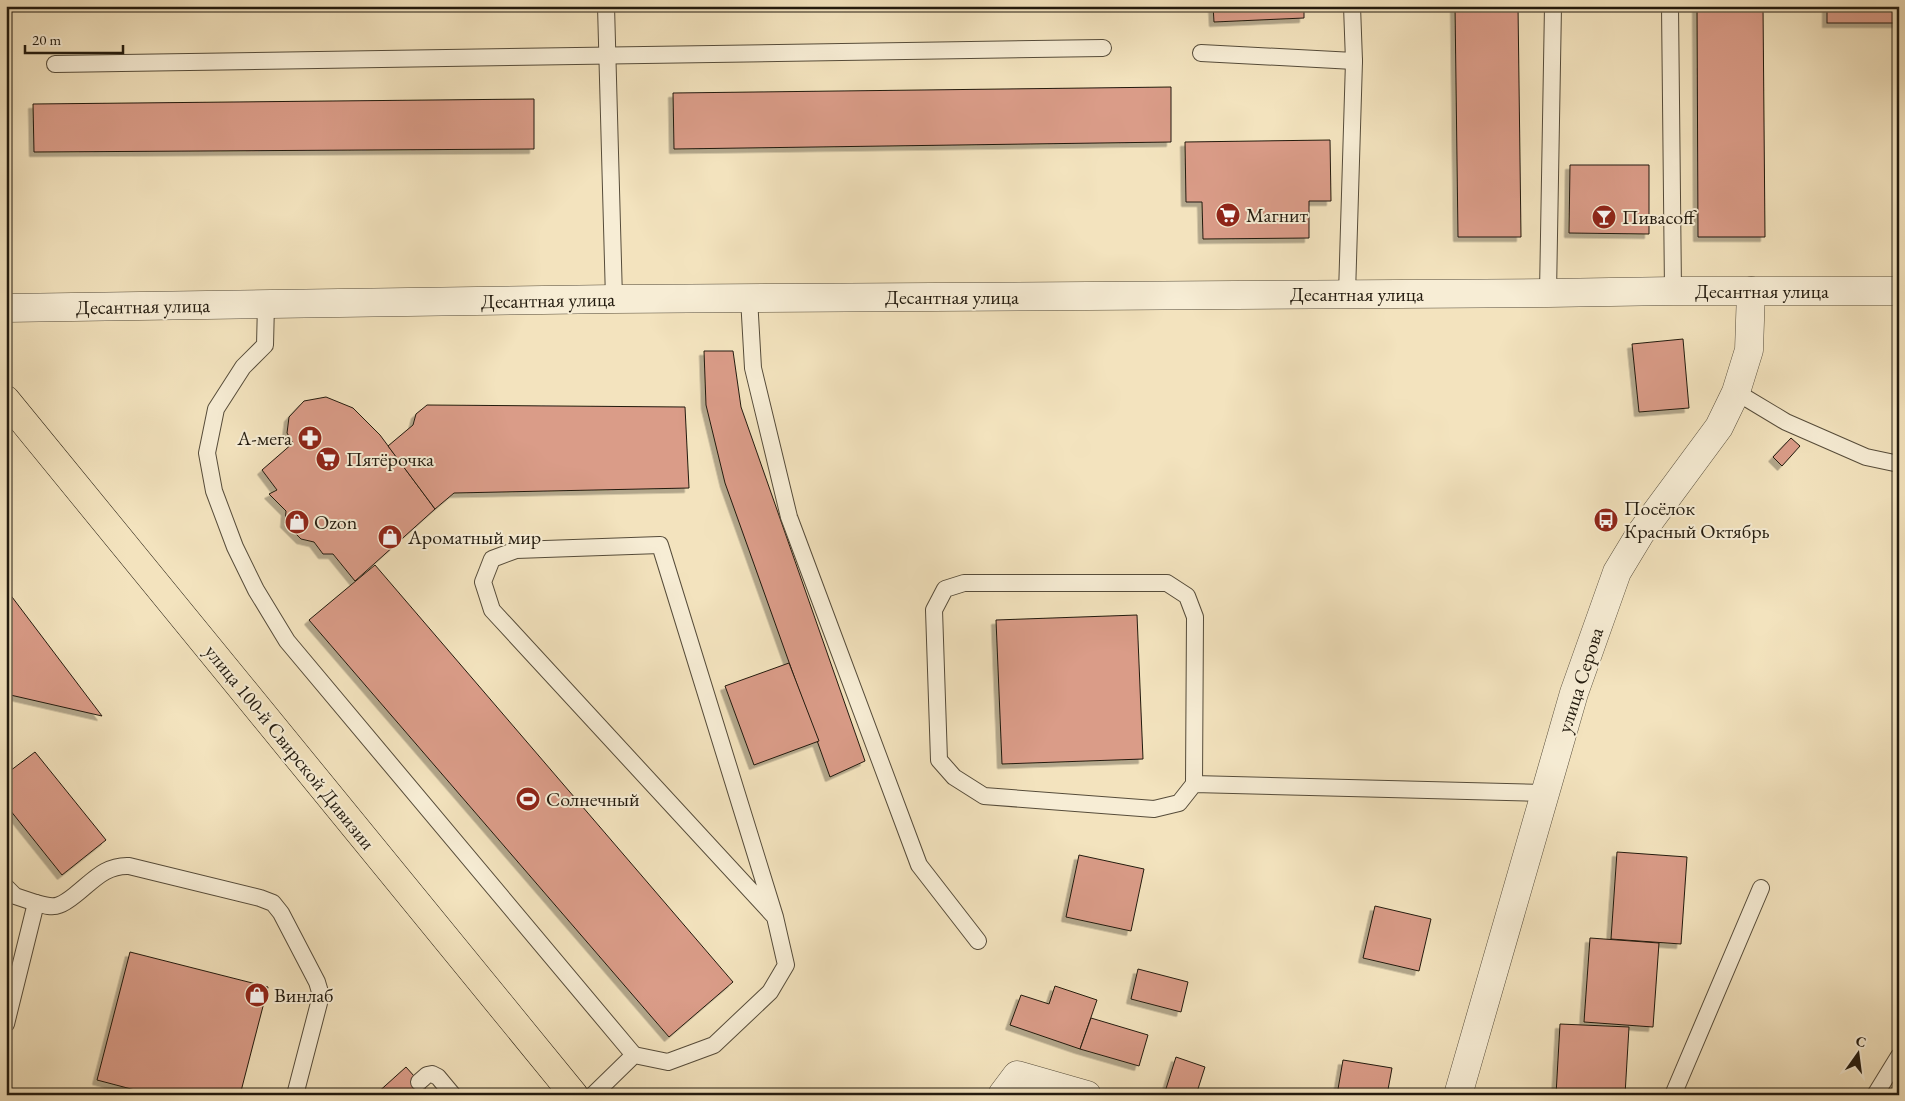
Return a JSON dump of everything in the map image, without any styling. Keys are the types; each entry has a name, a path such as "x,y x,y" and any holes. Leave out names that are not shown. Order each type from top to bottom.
{"main road":[{"name":"улица 100-й Свирской Дивизии","path":"6,400 574,1095"}],"street":[{"name":"улица Серова","path":"1458,1095 1574,693 1617,572 1640,534 1719,427 1736,392 1749,350 1751,291"},
{"name":"Десантная улица","path":"6,308 614,299 1899,291"},
{"path":"1009,1085 1087,1095"}],"lane":[{"path":"606,6 614,299"},
{"path":"1347,294 1354,61 1352,6"},
{"path":"1548,293 1553,6"},
{"path":"1670,6 1673,291"},
{"path":"56,64 1103,48"},
{"path":"1201,53 1354,61"},
{"path":"749,298 754,368 789,517 919,865 978,941"},
{"path":"266,304 265,345 243,367 216,409 207,453 214,491 235,547 256,590 287,641 634,1055 668,1062 714,1046 770,992 786,964 775,917 660,545 516,550 492,559 483,582 492,610 775,917"},
{"path":"1736,392 1786,422 1866,457 1899,464"},
{"path":"964,583 1167,584 1187,596 1195,617 1194,784 1179,803 1154,810 984,796 954,778 939,760 934,610 945,588 964,583"},
{"path":"1194,784 1544,793"},
{"path":"6,888 15,896 36,903 58,906 66,902 106,870 117,866 138,868 260,898 273,903 281,913 317,982 320,992 319,1003 295,1095"},
{"path":"1673,1095 1761,888"},
{"path":"6,1024 36,903"},
{"path":"593,1095 634,1055"},
{"path":"1876,1095 1899,1056"},
{"path":"420,1082 427,1075 432,1074 438,1077 453,1095"}],"building":[{"path":"1213,6 1304,6 1304,18 1214,22"},
{"path":"1455,6 1518,6 1521,237 1458,237"},
{"path":"1697,6 1763,6 1765,237 1698,237"},
{"path":"1827,6 1899,6 1899,23 1827,23"},
{"path":"1171,87 1171,142 674,149 673,93"},
{"path":"534,99 534,149 34,152 33,104"},
{"path":"1330,140 1331,201 1309,201 1309,238 1203,239 1202,202 1186,202 1185,142"},
{"path":"1570,165 1649,165 1649,234 1569,233"},
{"path":"1683,339 1689,408 1639,412 1632,344"},
{"path":"704,351 733,351 741,407 865,761 830,777 725,483 706,405"},
{"path":"326,397 353,408 380,435 435,509 355,581 333,554 323,554 314,542 301,539 285,523 286,511 269,494 277,490 262,470 293,443 287,433 289,417 304,401"},
{"path":"427,405 685,407 689,488 454,493 435,509 388,446 413,425 416,414"},
{"path":"1791,438 1800,446 1782,466 1773,457"},
{"path":"375,565 733,982 669,1037 309,620"},
{"path":"6,589 102,716 6,694"},
{"path":"1137,615 1143,759 1002,764 996,620"},
{"path":"789,663 819,741 754,765 725,686"},
{"path":"35,752 106,840 62,875 6,805 6,774"},
{"path":"1617,852 1687,857 1681,944 1611,939"},
{"path":"1079,855 1144,869 1131,931 1066,917"},
{"path":"1375,906 1431,919 1419,971 1363,958"},
{"path":"1590,938 1659,943 1653,1027 1584,1022"},
{"path":"130,952 268,987 240,1095 154,1095 97,1080"},
{"path":"1138,969 1188,982 1181,1012 1131,999"},
{"path":"1055,986 1097,1000 1080,1049 1010,1025 1021,995 1049,1004"},
{"path":"1091,1018 1148,1035 1139,1066 1080,1049"},
{"path":"1560,1024 1629,1027 1625,1095 1556,1095"},
{"path":"1176,1057 1205,1067 1196,1095 1164,1095"},
{"path":"1343,1060 1392,1068 1387,1095 1337,1095"},
{"path":"406,1067 431,1095 375,1095"}],"place":[{"name":"Магнит","path":"1228,215"},
{"name":"Пивасоff","path":"1604,217"},
{"name":"А-мега","path":"310,438"},
{"name":"Пятёрочка","path":"328,459"},
{"name":"Посёлок Красный Октябрь","path":"1606,520"},
{"name":"Ozon","path":"297,522"},
{"name":"Ароматный мир","path":"390,537"},
{"name":"Солнечный","path":"528,799"},
{"name":"Винлаб","path":"257,995"}]}
